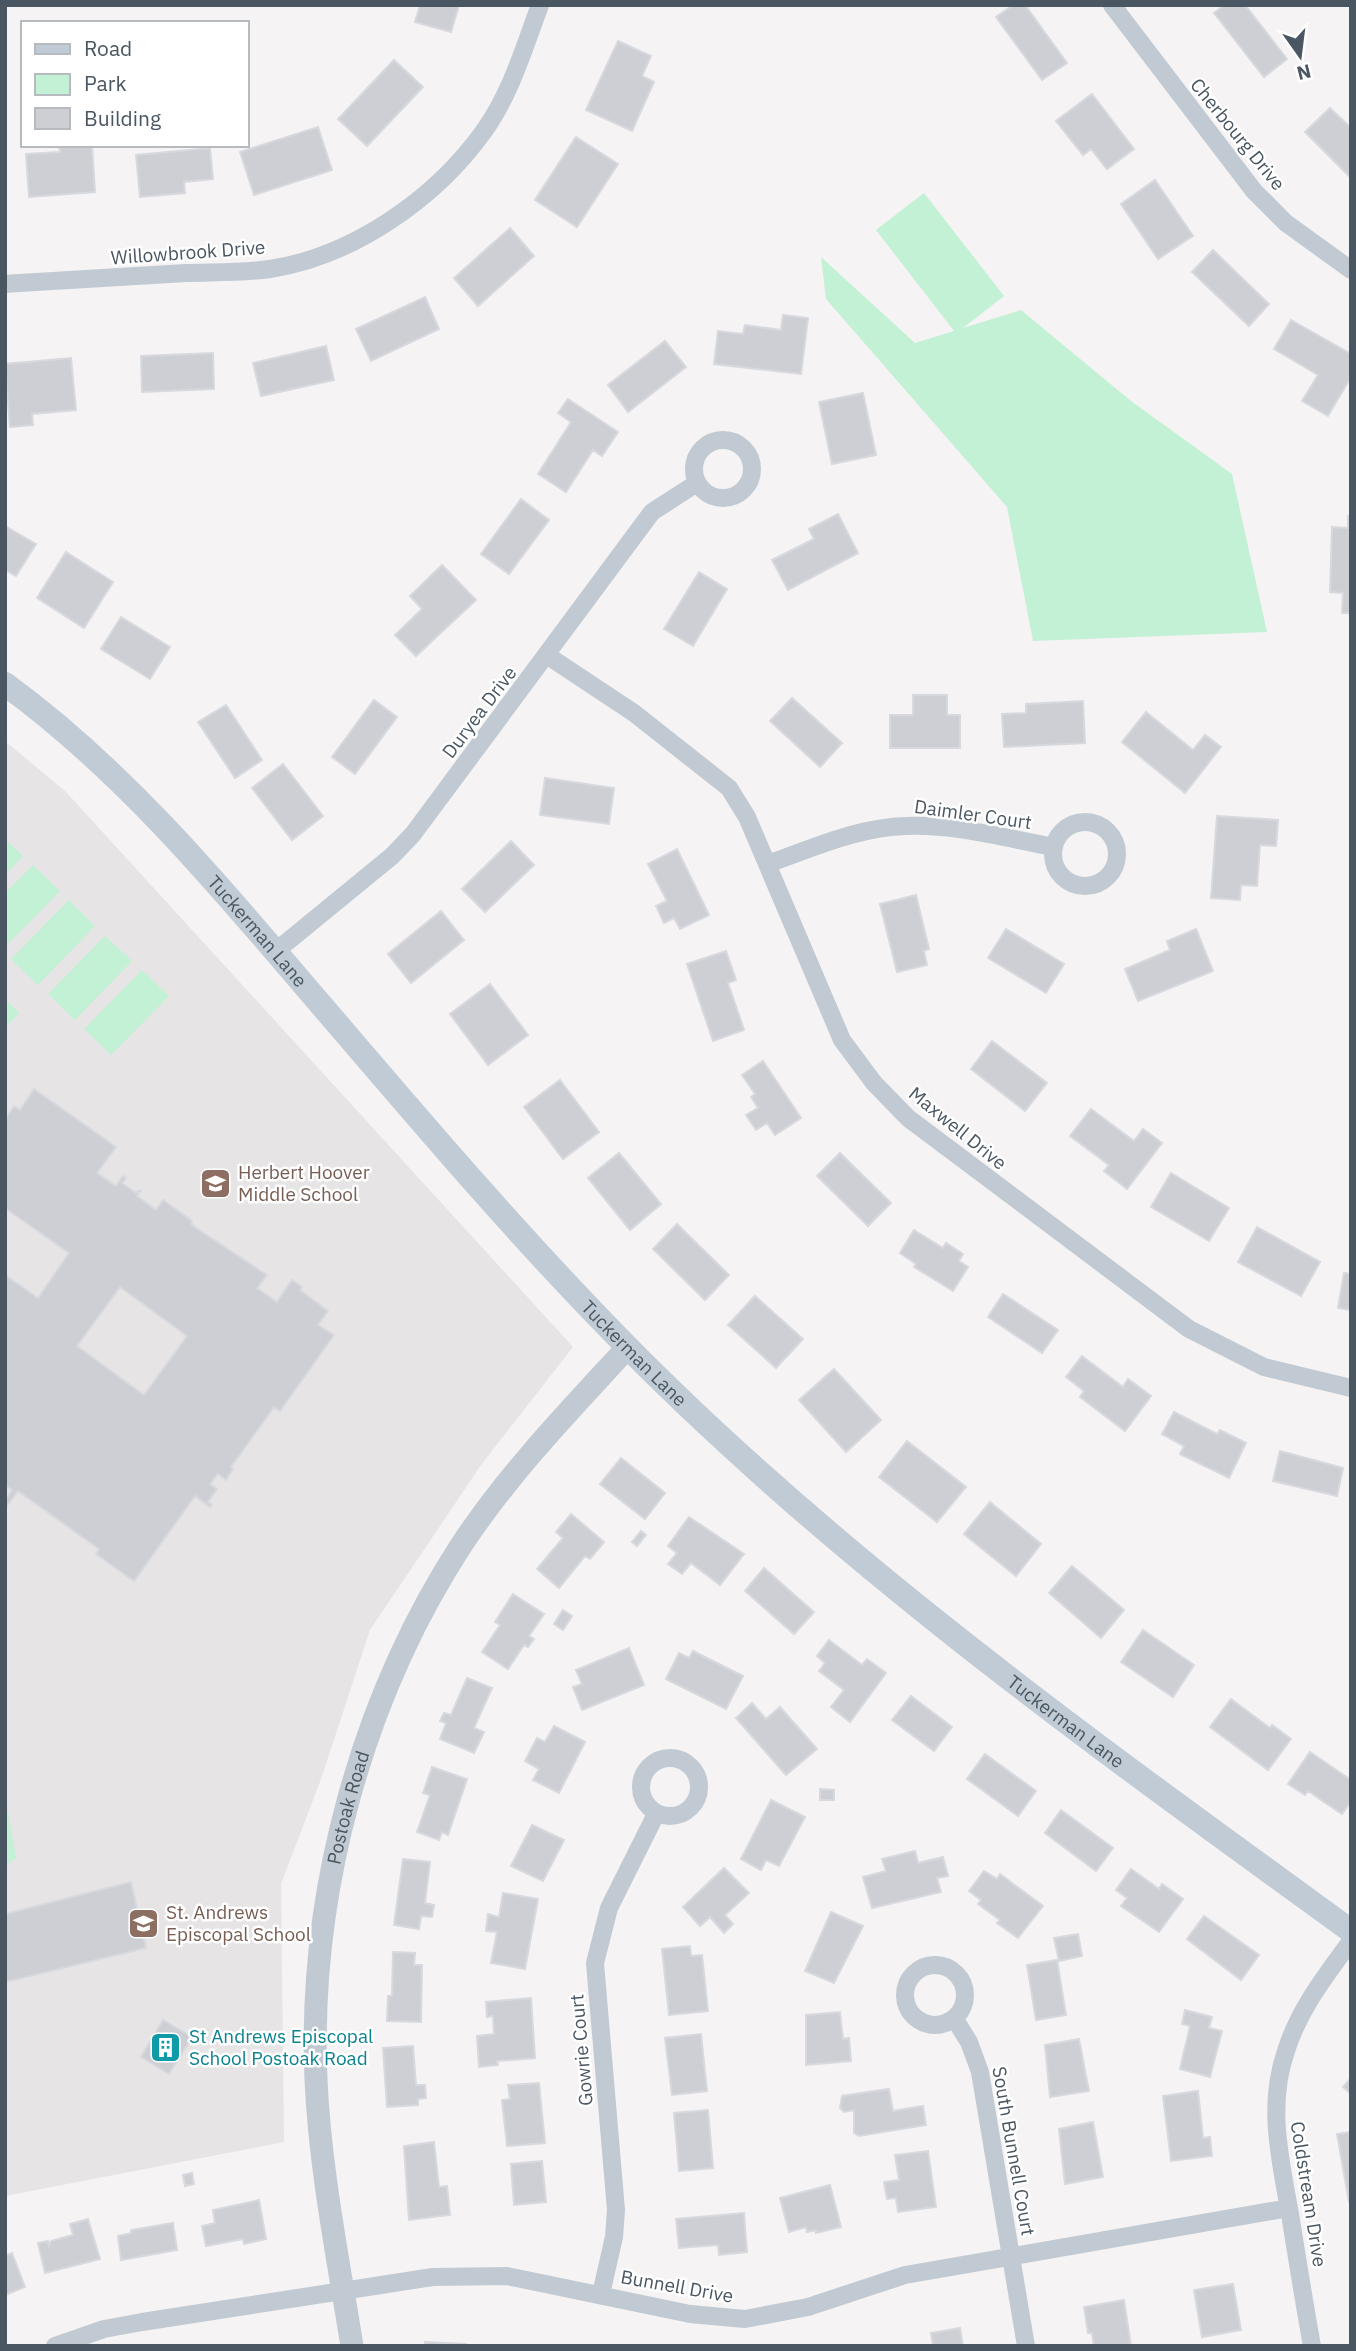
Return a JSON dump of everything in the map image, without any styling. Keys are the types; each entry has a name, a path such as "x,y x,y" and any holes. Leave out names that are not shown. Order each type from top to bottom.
{"main road":[{"name":"Tuckerman Lane","path":"5,684 115,778 191,856 276,951 480,1191 627,1348 792,1499 958,1637 1351,1931"}],"street":[{"name":"Willowbrook Drive","path":"5,284 271,269 320,255 379,228 419,202 458,163 485,130 509,87 540,5"},
{"name":"Cherbourg Drive","path":"1112,5 1254,191 1286,223 1351,270"},
{"name":"Duryea Drive","path":"276,951 392,856 414,834 652,512 697,484"},
{"name":"Maxwell Drive","path":"548,656 634,713 729,788 747,817 842,1040 874,1083 908,1118 1189,1329 1264,1367 1351,1388"},
{"name":"Daimler Court","path":"766,864 831,841 904,825 969,831 1054,847"},
{"name":"Postoak Road","path":"352,2346 321,2147 316,2078 317,2011 328,1897 358,1770 388,1688 417,1625 463,1543 534,1449 627,1348"},
{"name":"Gowrie Court","path":"601,2294 614,2237 616,2198 595,1963 609,1908 656,1814"},
{"name":"Coldstream Drive","path":"1312,2346 1276,2140 1278,2079 1296,2025 1313,1993 1351,1941"},
{"name":"South Bunnell Court","path":"954,2018 969,2042 980,2072 1026,2346"},
{"name":"Bunnell Drive","path":"55,2346 104,2329 129,2324 433,2277 507,2276 690,2314 745,2319 808,2307 905,2275 1289,2208"}],"shaded area":[{"name":"Herbert Hoover Middle School","path":"5,741 66,792 573,1347 481,1465 370,1630 321,1779 281,1884 284,2142 5,2196"}],"green space":[{"path":"924,193 1004,296 963,328 1021,310 1131,401 1232,474 1267,632 1033,641 1007,507 826,299 821,257 915,343 954,331 876,230"},
{"path":"5,839 23,856 5,875"},
{"path":"33,865 60,891 5,947 5,893"},
{"path":"69,900 95,926 38,985 11,959"},
{"path":"105,936 132,961 75,1020 48,994"},
{"path":"142,970 169,996 111,1055 84,1029"},
{"path":"5,999 19,1013 5,1028"},
{"path":"5,1793 16,1858 5,1866"}],"building":[{"path":"420,5 459,5 451,32 415,22"},
{"path":"1013,5 1025,5 1067,63 1042,80 996,17"},
{"path":"1225,5 1245,5 1287,59 1264,77 1214,13"},
{"path":"618,41 651,56 642,76 654,82 632,131 586,110"},
{"path":"394,60 423,87 367,146 338,119"},
{"path":"1092,94 1134,149 1107,169 1091,149 1083,155 1056,121"},
{"path":"1330,108 1351,128 1351,178 1305,132"},
{"path":"318,127 332,170 254,195 240,152"},
{"path":"576,137 618,164 577,227 535,200"},
{"path":"59,147 92,147 95,192 29,197 26,154 60,152"},
{"path":"210,148 213,179 184,182 185,193 140,197 136,155"},
{"path":"1155,180 1193,236 1158,259 1121,204"},
{"path":"510,228 534,256 478,306 454,278"},
{"path":"1213,250 1269,304 1249,326 1192,272"},
{"path":"425,297 439,329 371,361 356,329"},
{"path":"783,315 808,318 801,374 714,364 718,331 743,334 745,325 781,330"},
{"path":"1291,320 1351,354 1351,377 1328,416 1302,401 1318,375 1274,349"},
{"path":"665,341 686,367 628,412 608,385"},
{"path":"326,346 334,380 261,396 253,363"},
{"path":"213,353 214,389 142,392 141,356"},
{"path":"71,358 76,410 32,414 33,425 10,427 5,364"},
{"path":"863,393 876,455 832,464 819,402"},
{"path":"568,399 618,432 602,456 593,450 566,492 538,474 571,422 558,413"},
{"path":"521,499 549,520 509,574 481,554"},
{"path":"838,514 858,553 788,590 772,560 814,539 809,529"},
{"path":"1348,516 1351,516 1351,613 1342,613 1343,593 1330,592 1332,527 1348,528"},
{"path":"5,526 36,544 16,576 5,570"},
{"path":"66,552 113,582 84,628 37,598"},
{"path":"442,565 476,600 416,656 395,635 422,609 410,596"},
{"path":"699,572 727,589 693,646 664,629"},
{"path":"121,617 170,647 150,679 101,649"},
{"path":"913,695 947,695 947,715 960,715 960,748 890,748 890,715 913,715"},
{"path":"792,698 842,743 820,767 770,721"},
{"path":"374,700 397,717 355,774 332,757"},
{"path":"1083,701 1085,743 1004,747 1002,714 1026,713 1026,704"},
{"path":"226,705 262,760 235,778 198,722"},
{"path":"1146,712 1193,750 1205,735 1221,747 1185,793 1122,742"},
{"path":"283,764 323,816 292,840 252,788"},
{"path":"545,778 614,788 609,824 540,815"},
{"path":"1217,816 1278,820 1276,846 1260,845 1257,886 1241,885 1240,900 1211,898"},
{"path":"511,841 534,865 485,912 462,889"},
{"path":"677,849 709,915 680,929 674,918 664,923 656,906 667,901 648,864"},
{"path":"916,895 929,949 924,951 927,965 897,972 880,904"},
{"path":"441,911 464,940 411,983 388,954"},
{"path":"1006,929 1064,964 1046,993 988,958"},
{"path":"1196,929 1213,971 1138,1001 1125,969 1170,950 1167,941"},
{"path":"726,951 736,980 728,983 744,1030 713,1041 687,964"},
{"path":"490,984 528,1035 488,1065 450,1014"},
{"path":"992,1041 1047,1083 1025,1111 971,1069"},
{"path":"763,1061 801,1118 775,1135 767,1123 756,1130 746,1115 758,1108 751,1097 755,1094 742,1075"},
{"path":"560,1080 599,1132 563,1159 524,1107"},
{"path":"34,1089 116,1147 97,1173 116,1186 123,1176 126,1178 122,1183 136,1193 141,1190 137,1196 156,1210 163,1200 192,1221 191,1224 199,1230 267,1275 257,1288 277,1302 292,1280 302,1287 300,1290 328,1311 318,1325 334,1335 280,1411 274,1407 231,1467 233,1469 226,1480 218,1474 210,1484 217,1489 208,1502 212,1505 210,1507 195,1496 134,1581 96,1554 99,1549 18,1491 5,1508 5,1501 12,1490 5,1485 5,1275 38,1298 69,1253 5,1208 5,1120 14,1106 20,1110","holes":["120,1287 187,1336 144,1395 77,1346"]},
{"path":"1091,1109 1134,1141 1143,1129 1162,1143 1127,1189 1104,1171 1109,1165 1070,1136"},
{"path":"619,1153 661,1204 630,1230 588,1178"},
{"path":"840,1153 891,1203 868,1226 817,1176"},
{"path":"1171,1173 1229,1208 1209,1241 1151,1207"},
{"path":"677,1224 729,1275 705,1300 653,1249"},
{"path":"1257,1227 1320,1262 1301,1296 1238,1262"},
{"path":"914,1230 943,1248 946,1243 963,1254 959,1261 968,1267 953,1291 914,1267 916,1264 900,1253"},
{"path":"1344,1273 1351,1274 1351,1310 1338,1308"},
{"path":"1003,1294 1058,1330 1042,1353 988,1317"},
{"path":"755,1296 803,1339 776,1368 728,1325"},
{"path":"1082,1356 1123,1387 1128,1379 1151,1396 1125,1431 1080,1397 1084,1391 1066,1377"},
{"path":"834,1369 881,1420 846,1452 799,1400"},
{"path":"1174,1412 1217,1434 1220,1430 1246,1443 1229,1478 1180,1454 1184,1446 1162,1434"},
{"path":"907,1441 966,1487 937,1522 879,1477"},
{"path":"1280,1451 1343,1468 1337,1496 1273,1481"},
{"path":"621,1458 665,1493 645,1519 600,1484"},
{"path":"990,1502 1041,1544 1016,1576 964,1534"},
{"path":"571,1514 604,1542 590,1559 585,1556 559,1588 537,1569 563,1538 556,1532"},
{"path":"689,1517 744,1554 720,1585 691,1563 682,1574 668,1564 677,1553 668,1546"},
{"path":"641,1531 646,1535 637,1546 632,1542"},
{"path":"1072,1566 1124,1610 1101,1638 1049,1593"},
{"path":"764,1568 814,1612 794,1634 745,1591"},
{"path":"513,1594 544,1614 529,1636 534,1639 528,1647 524,1645 508,1669 482,1652 500,1625 495,1622"},
{"path":"563,1610 572,1616 563,1630 554,1624"},
{"path":"1143,1630 1194,1665 1173,1697 1121,1662"},
{"path":"829,1640 862,1665 867,1659 886,1673 850,1722 831,1707 844,1690 819,1671 825,1663 817,1656"},
{"path":"629,1648 644,1685 582,1710 573,1687 582,1684 576,1670"},
{"path":"693,1651 743,1676 726,1709 666,1679 679,1653 689,1658"},
{"path":"467,1678 492,1688 474,1728 484,1732 474,1753 440,1739 446,1723 440,1721 444,1713 451,1715"},
{"path":"911,1696 952,1727 934,1751 892,1720"},
{"path":"1231,1699 1270,1728 1272,1725 1291,1739 1268,1770 1210,1727"},
{"path":"752,1703 766,1719 780,1707 817,1749 786,1775 736,1718"},
{"path":"554,1726 585,1742 559,1793 533,1780 539,1769 525,1761 537,1738 545,1742"},
{"path":"1310,1752 1351,1780 1351,1801 1342,1814 1308,1791 1305,1795 1288,1784"},
{"path":"985,1754 1036,1791 1018,1816 967,1779"},
{"path":"432,1767 467,1779 448,1835 442,1832 439,1840 417,1832 430,1795 423,1793"},
{"path":"820,1789 834,1790 834,1800 820,1800"},
{"path":"771,1800 805,1817 779,1866 766,1860 761,1870 741,1859"},
{"path":"1061,1810 1113,1848 1096,1871 1045,1833"},
{"path":"532,1825 564,1840 543,1881 511,1866"},
{"path":"915,1851 918,1863 943,1857 948,1876 937,1878 941,1892 872,1908 863,1877 886,1871 882,1859"},
{"path":"403,1859 430,1862 425,1903 434,1905 432,1917 421,1916 419,1929 394,1925"},
{"path":"724,1868 749,1893 725,1915 733,1924 724,1933 710,1917 700,1926 683,1907"},
{"path":"1131,1869 1159,1889 1162,1884 1183,1899 1159,1932 1121,1906 1127,1898 1116,1890"},
{"path":"984,1871 997,1879 1000,1874 1043,1906 1018,1938 997,1923 1000,1920 978,1904 981,1900 969,1891"},
{"path":"131,1882 146,1948 5,1982 5,1914"},
{"path":"503,1893 538,1899 525,1969 491,1963 497,1932 486,1931 488,1914 499,1917"},
{"path":"831,1912 863,1926 834,1983 805,1971"},
{"path":"1204,1916 1259,1955 1241,1980 1187,1939"},
{"path":"1078,1934 1082,1956 1059,1961 1054,1938"},
{"path":"690,1946 691,1956 702,1955 708,2011 669,2015 662,1949"},
{"path":"393,1952 415,1953 414,1965 422,1965 421,2022 387,2021 388,1996 392,1996"},
{"path":"1057,1960 1066,2015 1036,2020 1027,1965"},
{"path":"531,1998 535,2058 497,2061 498,2065 479,2067 477,2036 494,2034 493,2016 487,2017 486,2002"},
{"path":"1185,2010 1212,2017 1209,2028 1222,2031 1210,2077 1180,2069 1190,2026 1182,2024"},
{"path":"840,2012 843,2039 849,2038 851,2061 806,2065 806,2015"},
{"name":"St Andrews Episcopal School Postoak Road","path":"163,2020 192,2037 169,2074 141,2057"},
{"path":"701,2034 707,2091 672,2095 665,2038"},
{"path":"1079,2039 1089,2091 1050,2097 1045,2045"},
{"path":"413,2046 416,2085 425,2085 426,2098 418,2099 418,2105 387,2107 383,2048"},
{"path":"1351,2078 1351,2094 1343,2087"},
{"path":"539,2083 545,2143 507,2146 502,2100 510,2099 508,2085"},
{"path":"889,2089 893,2111 923,2106 926,2125 859,2136 854,2133 854,2110 844,2112 840,2108 842,2096"},
{"path":"1198,2091 1203,2138 1210,2137 1212,2156 1171,2161 1163,2096"},
{"path":"708,2110 713,2168 679,2171 674,2113"},
{"path":"1093,2122 1103,2177 1065,2184 1059,2129"},
{"path":"1351,2132 1351,2202 1349,2202 1337,2134"},
{"path":"434,2142 439,2187 447,2186 450,2215 409,2220 404,2146"},
{"path":"928,2151 936,2207 898,2212 896,2198 887,2199 884,2182 899,2180 895,2155"},
{"path":"542,2161 546,2202 514,2205 511,2164"},
{"path":"192,2173 194,2184 185,2186 183,2175"},
{"path":"830,2185 841,2227 816,2233 816,2230 807,2232 806,2227 789,2232 780,2198"},
{"path":"259,2200 266,2239 244,2244 243,2239 206,2246 202,2226 215,2223 213,2210"},
{"path":"744,2213 747,2252 719,2255 718,2245 679,2248 676,2219"},
{"path":"88,2219 100,2259 45,2273 38,2243 48,2241 49,2246 51,2241 73,2235 70,2224"},
{"path":"173,2223 177,2250 121,2260 118,2236 131,2233 131,2230"},
{"path":"12,2253 25,2287 5,2295 5,2256"},
{"path":"1233,2284 1241,2330 1202,2337 1194,2290"},
{"path":"1124,2300 1131,2346 1094,2346 1092,2333 1088,2333 1084,2307"},
{"path":"960,2328 963,2346 933,2346 931,2333"},
{"path":"425,2342 466,2344 466,2346 425,2346"}],"place":[{"name":"Herbert Hoover Middle School","path":"215,1183"},
{"name":"St. Andrews Episcopal School","path":"143,1923"},
{"name":"St Andrews Episcopal School Postoak Road","path":"166,2047"}]}
